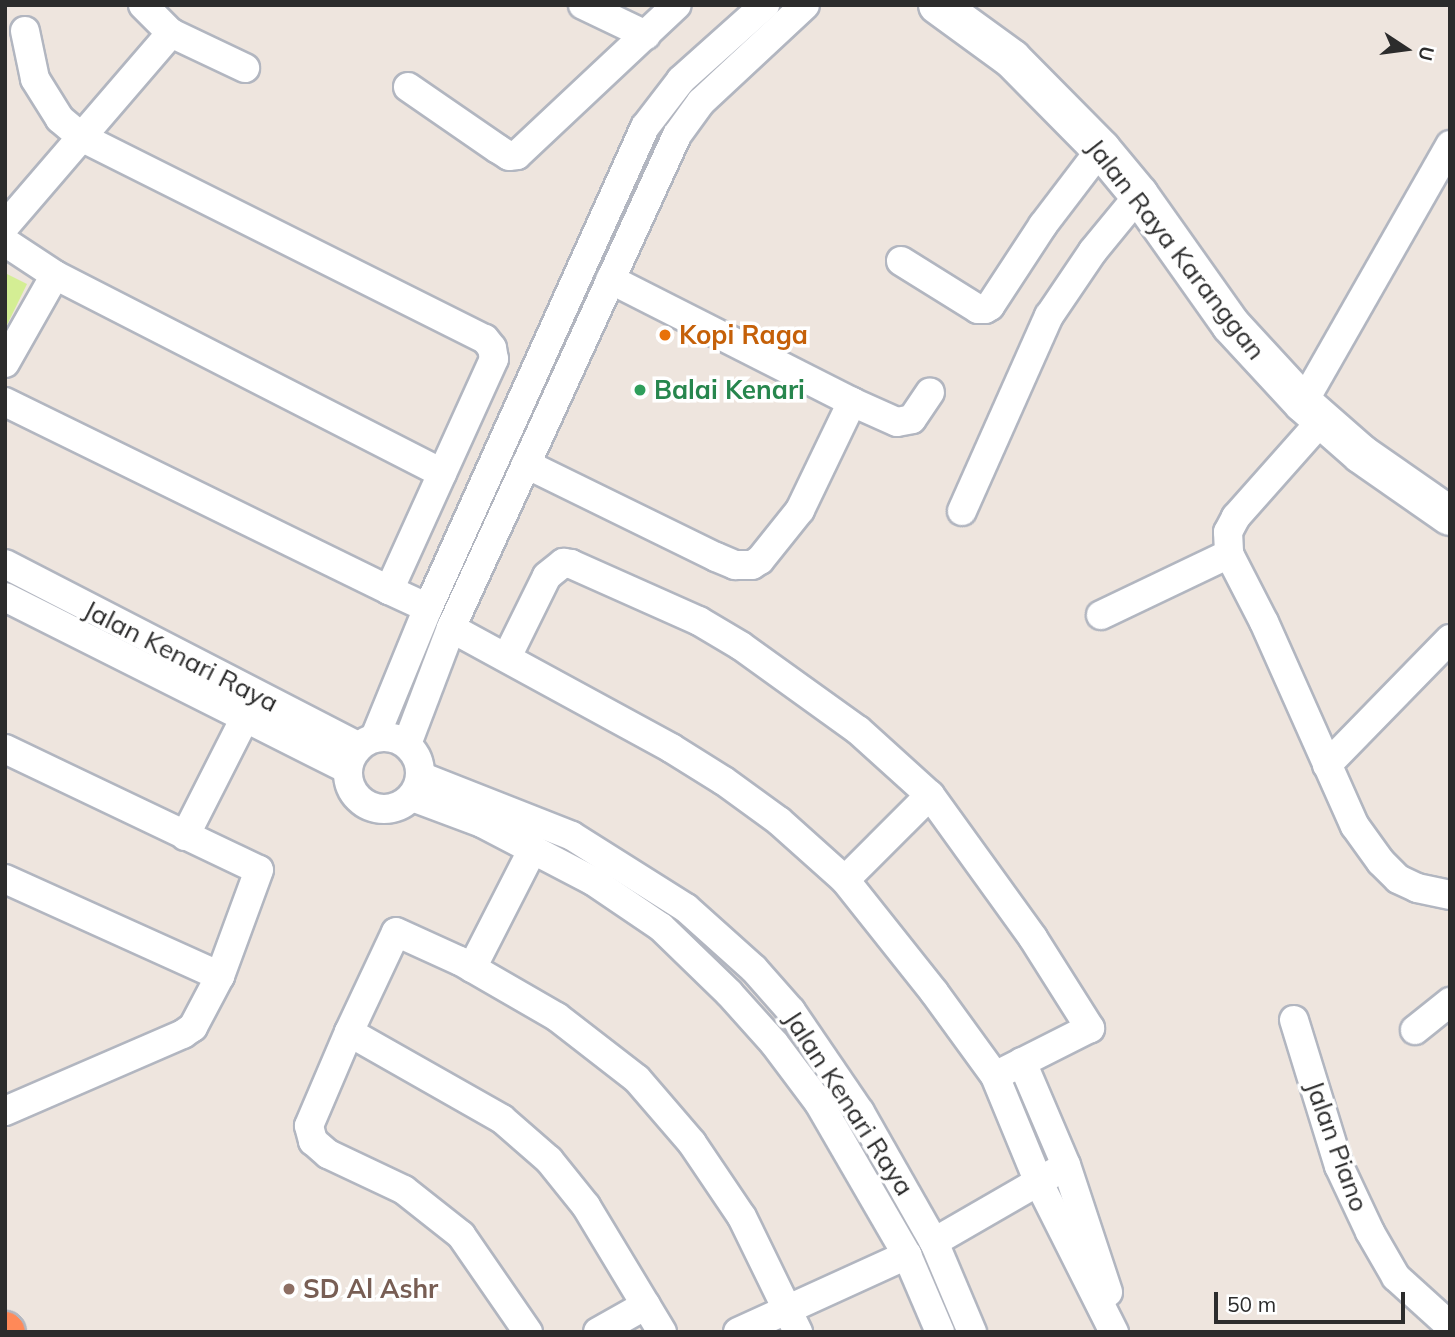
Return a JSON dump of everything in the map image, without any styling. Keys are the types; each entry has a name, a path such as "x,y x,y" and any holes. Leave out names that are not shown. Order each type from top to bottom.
{"street":[{"path":"143,5 171,33 245,68"},
{"path":"583,5 646,35"},
{"path":"408,87 509,156 517,155 677,5"},
{"path":"360,751 392,736 407,744 418,758 416,786 392,809 369,807 351,792 360,751 428,608 645,127 681,80 765,5"},
{"path":"407,744 451,628 677,135 701,102 805,5"},
{"name":"Jalan Raya Karanggan","path":"938,5 1012,60 1101,149 1139,195 1231,325 1313,411 1361,454 1450,516"},
{"path":"25,31 35,79 60,119 83,138 485,338 492,348 494,359 389,590"},
{"path":"5,226 171,33"},
{"path":"1450,145 1313,411 1228,532 1229,554 1264,622 1355,826 1381,862 1398,879 1417,888 1450,895"},
{"path":"901,261 978,309 985,309 990,306 1043,225 1101,149"},
{"path":"962,511 1049,316 1093,251 1139,195"},
{"path":"5,242 55,275 442,473"},
{"path":"5,363 55,275"},
{"path":"610,279 852,402 897,422 912,419 930,391"},
{"path":"5,402 428,608"},
{"path":"526,464 716,557 745,567 760,560 800,510 852,402"},
{"path":"1101,615 1229,554"},
{"path":"507,657 547,576 564,563 570,564 699,621 741,646 858,730 930,795 1033,939 1090,1028 995,1076"},
{"name":"Jalan Kenari Raya","path":"5,564 360,751"},
{"name":"Jalan Kenari Raya","path":"5,597 246,716 360,751"},
{"path":"451,628 671,748 724,781 779,821 845,880 934,992 995,1076 1039,1183 1113,1331"},
{"path":"1327,765 1450,639"},
{"path":"185,836 246,716"},
{"path":"5,749 259,870 220,976 199,1018 183,1034 5,1111"},
{"name":"Jalan Kenari Raya","path":"416,786 593,881 661,927 729,993 774,1042 818,1103 907,1255 940,1332"},
{"name":"Jalan Kenari Raya","path":"416,786 572,836 686,908 754,969 791,1011 860,1112 934,1242 972,1332"},
{"path":"845,880 930,795"},
{"path":"472,968 533,849"},
{"path":"5,879 220,976"},
{"path":"528,1332 461,1235 404,1190 328,1154 313,1141 309,1126 396,932 472,968 556,1017 637,1079 692,1143 743,1217 793,1321"},
{"path":"1415,1030 1450,1002"},
{"name":"Jalan Piano","path":"1294,1020 1339,1166 1370,1232 1396,1277 1450,1326"},
{"path":"349,1032 502,1119 549,1160 586,1206 662,1332"},
{"path":"1022,1062 1066,1165 1103,1272 1113,1331"},
{"path":"934,1242 1066,1165"},
{"path":"738,1332 793,1321 907,1255"},
{"path":"598,1332 646,1305"}],"green space":[{"path":"5,273 27,284 5,329"}],"place":[{"name":"Kopi Raga","path":"665,335"},
{"name":"Balai Kenari","path":"640,390"},
{"name":"SD Al Ashr","path":"289,1289"}]}
